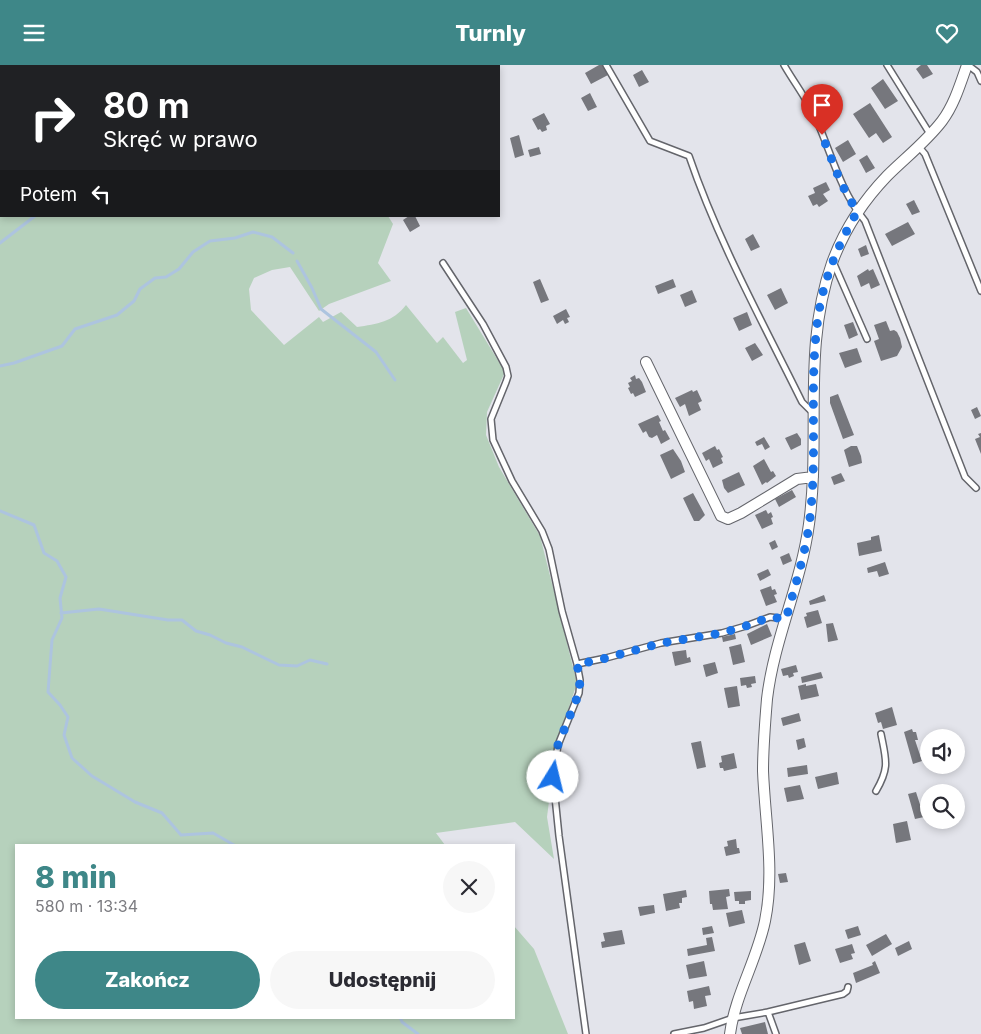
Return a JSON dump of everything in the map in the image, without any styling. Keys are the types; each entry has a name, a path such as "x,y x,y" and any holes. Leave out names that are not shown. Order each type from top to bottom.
{"street":[{"path":"730,1034 732,1018 757,951 765,921 768,899 769,873 763,769 764,737 770,676 804,553 810,517 813,477 814,356 818,317 824,287 843,237 857,212 887,176 942,121 951,107 968,65"},
{"path":"646,362 721,516 728,519 798,479 813,477"}],"lane":[{"path":"606,65 650,141 689,156 699,185 728,251 802,402 814,413"},
{"path":"784,65 816,119 841,183 857,212 865,221 965,477 976,488"},
{"path":"887,65 930,134"},
{"path":"968,65 977,72 981,81"},
{"path":"918,146 925,155 981,291"},
{"path":"833,261 867,339"},
{"path":"443,263 483,325 506,367 508,376 491,419 493,440 512,481 542,531 549,549 562,611 580,680 579,693 558,745 553,777 559,836 586,1034"},
{"path":"577,664 662,643 722,633 770,617 786,619"},
{"path":"876,791 883,779 887,763 881,734"},
{"path":"674,1034 704,1028 732,1018 768,1012 843,994 847,991 848,987"},
{"path":"768,1012 776,1034"}],"green space":[{"path":"0,217 389,217 393,224 378,263 391,281 329,304 319,311 290,267 272,270 254,278 249,289 251,310 284,345 319,317 323,322 341,312 357,327 390,319 406,305 437,343 443,337 463,363 467,360 455,312 466,308 505,372 487,412 486,435 499,467 540,536 577,683 556,746 547,817 554,859 515,822 436,833 444,844 15,844 15,1019 515,1019 515,927 534,949 568,1034 0,1034"}],"building":[{"path":"599,65 603,65 608,75 591,84 585,73"},
{"path":"921,65 927,65 933,74 923,79 916,69"},
{"path":"642,70 649,82 639,87 633,75"},
{"path":"883,79 898,101 885,109 871,88"},
{"path":"590,93 597,107 588,111 581,98"},
{"path":"870,103 892,137 883,143 876,133 869,138 853,114"},
{"path":"544,113 550,124 546,126 547,130 542,132 540,129 538,130 532,119"},
{"path":"519,135 524,155 515,158 510,138"},
{"path":"848,140 856,154 843,162 835,148"},
{"path":"539,147 541,154 530,157 528,150"},
{"path":"867,155 875,168 866,173 859,160"},
{"path":"826,182 830,190 823,194 828,201 819,207 817,204 813,206 808,196 815,193 813,188"},
{"path":"914,200 920,212 912,215 906,204"},
{"path":"408,217 416,217 420,226 410,232 403,220"},
{"path":"908,222 915,234 892,246 885,234"},
{"path":"753,234 760,247 751,251 745,239"},
{"path":"866,245 869,254 861,257 858,249"},
{"path":"868,269 869,271 873,269 880,285 871,289 869,283 861,287 857,276"},
{"path":"540,279 549,300 541,303 533,282"},
{"path":"673,279 676,287 658,294 655,286"},
{"path":"781,288 788,303 775,310 767,295"},
{"path":"692,290 697,302 685,307 680,295"},
{"path":"566,309 570,317 567,318 569,322 565,324 563,320 557,324 553,316"},
{"path":"747,312 752,325 739,331 733,318"},
{"path":"886,321 890,331 894,330 897,332 902,347 897,356 881,361 874,341 879,339 874,325"},
{"path":"853,322 858,335 849,339 844,325"},
{"path":"755,343 763,355 752,361 745,348"},
{"path":"857,348 862,362 845,368 839,353"},
{"path":"635,375 636,379 639,378 642,382 646,392 635,397 628,388 630,387 628,383 632,381 630,378"},
{"path":"692,390 693,392 697,390 702,401 698,403 701,410 689,416 685,404 680,407 675,398"},
{"path":"838,394 854,435 843,439 830,403 830,397"},
{"path":"977,407 981,416 975,419 971,410"},
{"path":"658,415 663,431 665,430 670,439 661,444 657,435 652,438 649,437 646,431 643,433 638,424"},
{"path":"797,433 801,439 801,445 791,450 785,438"},
{"path":"981,433 981,454 975,439 980,437 978,434"},
{"path":"764,437 770,447 765,450 762,444 757,446 755,442"},
{"path":"715,446 723,457 721,458 723,463 713,468 709,459 706,461 702,453"},
{"path":"851,446 857,446 862,463 849,467 844,450"},
{"path":"673,449 681,461 685,472 671,479 660,455"},
{"path":"764,459 771,472 773,471 776,476 762,485 753,466"},
{"path":"739,472 745,485 728,493 724,488 722,480"},
{"path":"841,473 845,481 834,485 831,477"},
{"path":"792,490 796,497 779,507 775,499"},
{"path":"693,493 705,515 699,521 694,521 683,498"},
{"path":"766,510 768,514 771,512 773,524 762,529 755,515"},
{"path":"879,535 882,551 859,556 857,543 871,540 871,537"},
{"path":"775,540 778,547 772,550 769,543"},
{"path":"789,553 792,561 783,565 780,557"},
{"path":"885,562 889,574 879,577 877,571 868,573 867,568"},
{"path":"768,569 771,575 760,581 757,574"},
{"path":"771,586 772,590 775,589 777,594 774,595 777,602 766,606 760,590"},
{"path":"824,595 826,601 810,605 809,601"},
{"path":"818,610 822,623 807,628 804,617 807,616 806,613"},
{"path":"833,623 838,640 828,642 826,624"},
{"path":"767,624 772,636 751,645 747,634"},
{"path":"735,634 736,639 723,642 722,637"},
{"path":"741,644 745,662 733,665 729,647"},
{"path":"686,650 687,658 690,657 691,662 675,666 672,652"},
{"path":"715,662 718,673 706,677 703,665"},
{"path":"796,665 798,672 793,673 794,676 789,678 788,675 783,676 781,669"},
{"path":"821,672 823,678 802,683 801,677"},
{"path":"755,676 756,683 751,684 752,687 741,686 740,678"},
{"path":"806,684 806,686 816,684 819,696 801,700 798,686"},
{"path":"737,686 740,706 728,708 724,688"},
{"path":"892,707 897,725 883,729 881,722 878,723 875,713"},
{"path":"799,713 801,721 783,726 781,718"},
{"path":"912,729 913,732 916,732 918,740 915,740 920,762 913,764 904,732"},
{"path":"804,738 806,747 798,750 796,740"},
{"path":"701,741 706,767 697,769 691,743"},
{"path":"734,753 737,768 724,771 723,768 720,768 719,763 722,762 721,756"},
{"path":"807,765 808,774 788,777 787,768"},
{"path":"837,772 839,784 818,789 815,777"},
{"path":"800,785 804,799 787,802 784,788"},
{"path":"916,792 920,804 920,818 915,819 908,794"},
{"path":"907,821 911,840 896,843 893,824"},
{"path":"736,839 737,848 739,848 740,853 726,856 724,847 728,846 727,841"},
{"path":"786,873 788,882 780,883 778,874"},
{"path":"729,889 730,896 726,897 728,909 713,910 712,904 710,904 709,891"},
{"path":"686,890 687,897 682,898 682,903 679,903 680,908 666,911 663,894"},
{"path":"751,891 751,900 745,901 745,904 739,904 739,901 735,901 734,892"},
{"path":"654,905 655,913 640,916 638,907"},
{"path":"742,910 745,923 729,927 726,913"},
{"path":"712,926 714,933 703,935 702,928"},
{"path":"858,926 861,935 848,939 845,930"},
{"path":"622,930 625,944 602,948 601,942 605,941 603,933"},
{"path":"886,934 892,944 872,956 866,945"},
{"path":"712,937 715,951 688,956 687,949 707,945 706,938"},
{"path":"909,941 912,949 898,956 895,948"},
{"path":"805,942 811,961 799,965 794,945"},
{"path":"852,944 855,953 851,954 853,959 840,963 835,949"},
{"path":"704,961 707,976 689,979 686,965"},
{"path":"875,961 880,973 856,983 853,973 873,965 872,963"},
{"path":"709,986 711,995 705,996 707,1006 694,1009 693,1001 689,1002 687,991"},
{"path":"765,1022 768,1034 742,1034 740,1028"}],"waterway":[{"path":"0,243 34,217"},
{"path":"0,366 62,346 75,329 117,315 134,301 140,289 155,278 166,277 179,269 193,252 210,241 235,238 253,232 272,237 293,253"},
{"path":"297,261 321,309 376,352 395,380"},
{"path":"0,511 34,525 44,553 57,561 66,577 60,598 62,618 52,640 48,692 68,717 64,735 72,758 92,776 135,802 162,813 181,835 213,833 232,844"},
{"path":"61,613 99,609 168,620 182,620 196,631 242,647 279,665 297,666 310,660 327,664"},
{"path":"401,1019 418,1034"}],"route":[{"path":"553,777 558,745 579,693 580,680 577,664 584,664 662,643 722,633 770,617 786,619 804,553 811,507 815,341 818,317 824,287 833,261 843,237 857,212 841,183 822,135"}]}
